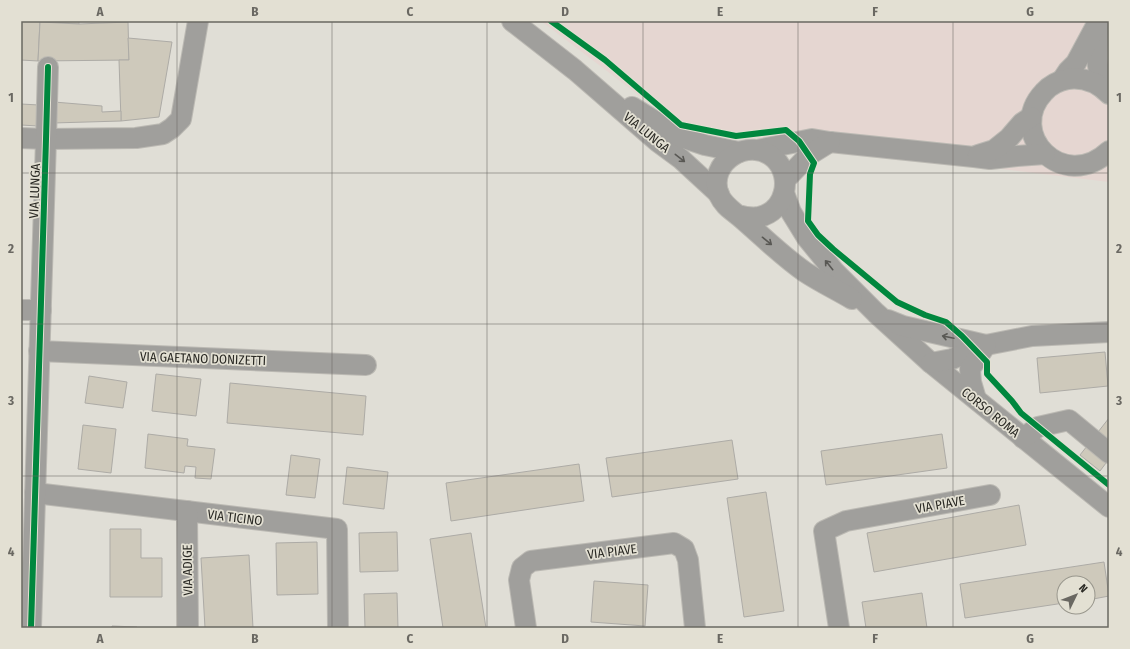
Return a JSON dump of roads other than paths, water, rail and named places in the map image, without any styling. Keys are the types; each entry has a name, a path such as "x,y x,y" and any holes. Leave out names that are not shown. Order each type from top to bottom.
{"street":[{"path":"21,138 136,138 163,134 181,119 198,21"},
{"name":"VIA LUNGA","path":"512,21 575,70 658,142 681,159 719,194"},
{"path":"1062,80 1076,62 1098,22"},
{"path":"1098,22 1097,60 1105,90"},
{"name":"VIA LUNGA","path":"30,628 48,67"},
{"name":"VIA LUNGA","path":"575,70 681,137 706,145 748,151"},
{"path":"1105,90 1089,80 1075,78 1062,80 1049,87 1039,98 1031,117 1032,131 1037,144 1045,154 1055,162 1066,166 1078,167 1090,164 1106,156"},
{"path":"974,157 994,150 1009,138 1022,123 1031,117"},
{"path":"719,194 717,183 719,172 731,156 748,151 812,139 990,159 1045,154"},
{"path":"738,215 749,218 760,217 770,212 779,204 785,186 809,155 830,142"},
{"name":"CORSO ROMA","path":"748,151 770,155 776,160 780,166 791,212 807,238 834,271 878,315 931,363 1109,507"},
{"name":"CORSO ROMA","path":"719,194 724,204 730,210 738,215 757,233 805,272 878,315"},
{"path":"21,310 40,310"},
{"path":"878,315 903,326 986,345"},
{"path":"931,363 952,359 986,345 1032,336 1109,332"},
{"path":"976,399 971,382 970,370 986,345"},
{"name":"VIA GAETANO DONIZETTI","path":"39,351 366,365"},
{"path":"1023,438 1038,427 1069,420 1109,453"},
{"name":"VIA TICINO","path":"35,493 337,529 338,628"},
{"name":"VIA PIAVE","path":"839,628 824,531 846,521 990,495"},
{"name":"VIA ADIGE","path":"186,511 188,628"},
{"name":"VIA PIAVE","path":"526,628 519,580 522,568 531,561 674,544 684,549 688,560 695,628"}]}
